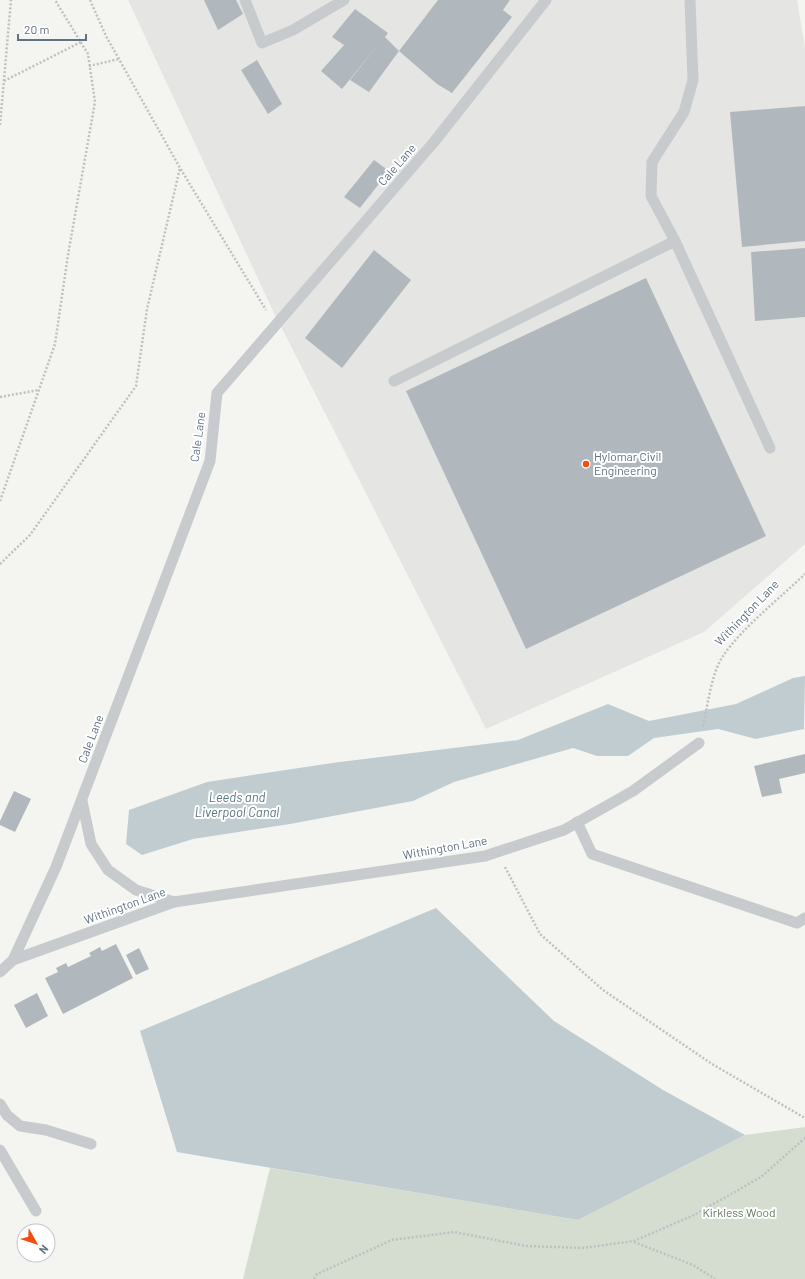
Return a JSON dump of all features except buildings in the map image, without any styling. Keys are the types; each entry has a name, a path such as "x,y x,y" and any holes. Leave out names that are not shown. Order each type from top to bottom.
{"lane":[{"path":"245,0 262,43 293,30 344,0"},
{"name":"Cale Lane","path":"14,960 56,867 82,801 210,461 217,394 434,142 546,0"},
{"path":"690,0 693,80 684,112 652,162 651,196 675,241 770,448"},
{"path":"394,381 675,241"},
{"name":"Withington Lane","path":"0,972 14,960 174,902 485,856 564,830 633,791 700,743"},
{"path":"82,801 91,844 108,870 136,890 174,902"},
{"path":"577,822 592,854 797,923 805,918"},
{"path":"0,1104 7,1115 20,1126 46,1130 91,1144"},
{"path":"0,1150 36,1211"}],"path":[{"path":"0,125 11,0"},
{"path":"0,501 55,344 68,254 95,102 88,54 55,0"},
{"path":"90,0 106,36 180,168 275,326"},
{"path":"4,81 81,42"},
{"path":"89,66 119,59"},
{"path":"0,564 30,535 136,386 147,309 180,168"},
{"path":"0,396 39,390"},
{"name":"Withington Lane","path":"700,743 713,684 723,657 743,634 805,574"},
{"path":"497,852 540,934 603,990 712,1064 805,1118"},
{"path":"314,1279 317,1274 392,1240 454,1232 526,1246 584,1248 634,1242 694,1215 761,1177 805,1138"},
{"path":"634,1242 693,1265 715,1279"}],"shaded area":[{"path":"128,0 797,0 805,48 805,544 704,632 486,729 273,311"}],"green space":[{"name":"Kirkless Wood","path":"805,1127 805,1279 243,1279 270,1168 578,1220 745,1135"}],"water":[{"name":"Leeds and Liverpool Canal","path":"805,676 804,729 756,739 718,729 654,738 628,756 597,756 573,748 454,782 413,801 290,824 193,839 142,855 126,844 129,810 207,782 332,763 518,740 608,704 649,721 736,704 793,678"},
{"path":"436,908 554,1021 663,1090 745,1135 578,1220 177,1152 140,1031"}],"place":[{"name":"Hylomar Civil Engineering","path":"586,464"}]}
